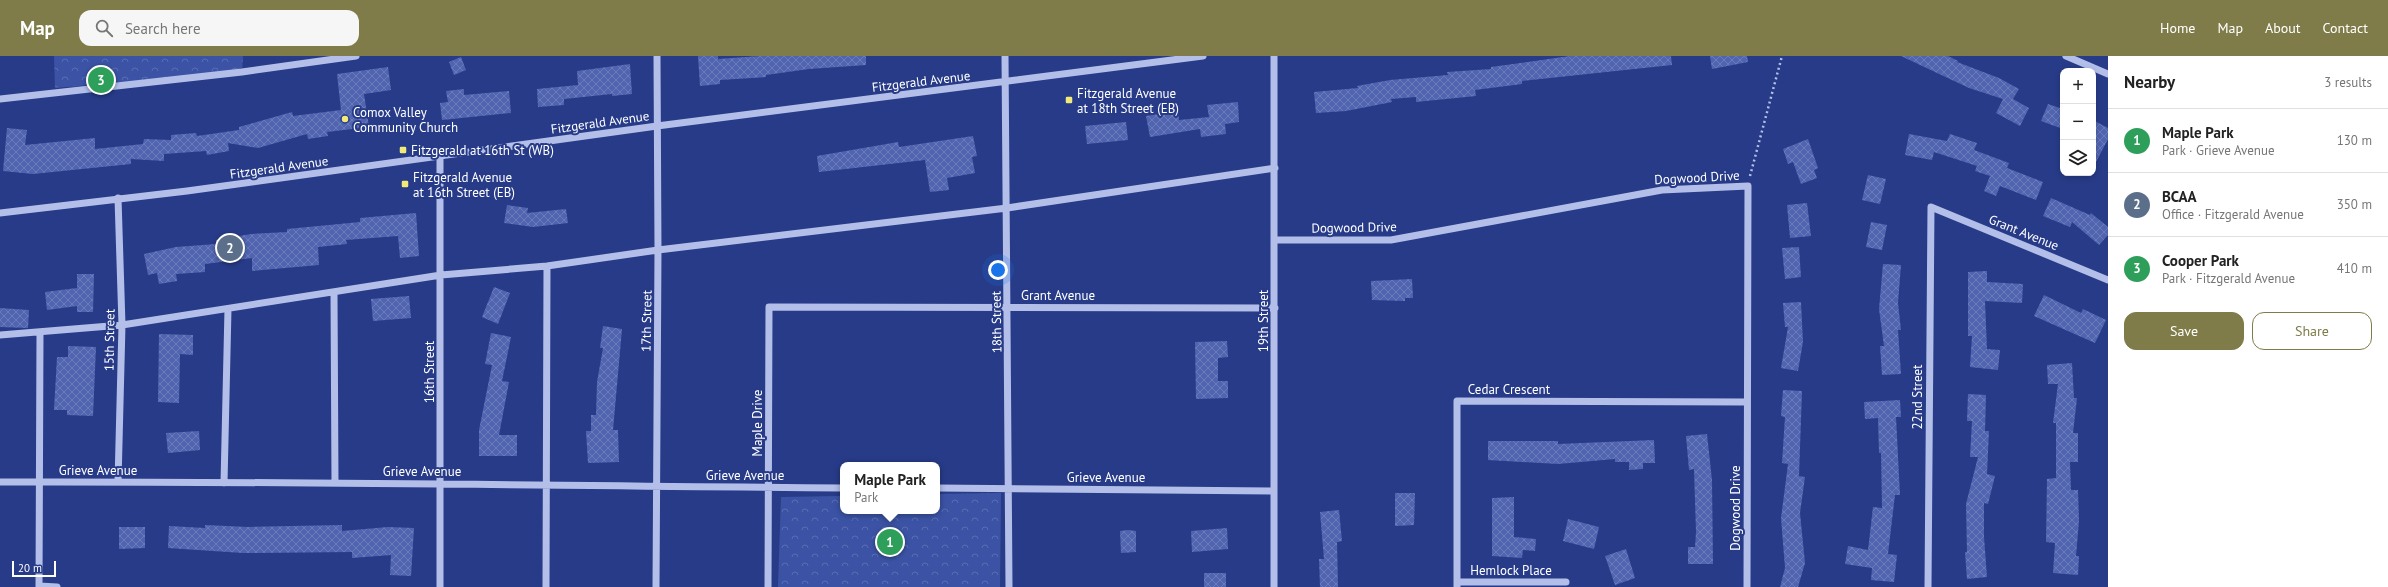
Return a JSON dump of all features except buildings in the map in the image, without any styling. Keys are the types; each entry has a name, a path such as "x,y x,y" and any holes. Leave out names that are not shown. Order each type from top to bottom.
{"street":[{"path":"0,99 242,72 356,56"},
{"name":"17th Street","path":"656,587 658,250 657,56"},
{"name":"18th Street","path":"1005,56 1010,587"},
{"name":"Fitzgerald Avenue","path":"0,213 440,157 657,126 1006,83 1203,56"},
{"name":"19th Street","path":"1274,56 1274,587"},
{"path":"2066,56 2108,74"},
{"name":"16th Street","path":"440,157 440,587"},
{"path":"0,335 40,333 122,325 334,293 441,275 547,266 658,250 1007,208 1275,168"},
{"name":"Dogwood Drive","path":"1275,240 1391,240 1662,190 1748,186 1746,402 1747,587"},
{"name":"15th Street","path":"118,198 122,325 118,482"},
{"name":"Grant Avenue","path":"1931,207 2108,280"},
{"name":"22nd Street","path":"1928,587 1931,207"},
{"path":"546,587 547,266"},
{"path":"334,293 335,483"},
{"name":"Grant Avenue","path":"769,307 1275,308"},
{"name":"Maple Drive","path":"768,587 769,307"},
{"path":"224,483 228,309"},
{"path":"40,333 39,587 57,587"},
{"name":"Cedar Crescent","path":"1457,584 1457,401 1746,402"},
{"name":"Grieve Avenue","path":"0,482 441,482 547,486 840,488"},
{"name":"Grieve Avenue","path":"940,488 1274,491"},
{"name":"Hemlock Place","path":"1457,584 1566,582"}],"path":[{"path":"1748,186 1782,56"}],"green space":[{"path":"54,56 243,56 242,72 55,88"},
{"path":"1001,493 1000,587 778,587 781,497 840,496 840,514 940,514 940,494"}],"place":[{"name":"Cooper Park","path":"101,80"},
{"name":"Fitzgerald Avenue at 18th Street (EB)","path":"1069,100"},
{"name":"Comox Valley Community Church","path":"345,119"},
{"name":"Fitzgerald at 16th St (WB)","path":"403,150"},
{"name":"Fitzgerald Avenue at 16th Street (EB)","path":"405,184"},
{"name":"BCAA","path":"230,248"},
{"name":"Maple Park","path":"890,542"}]}
